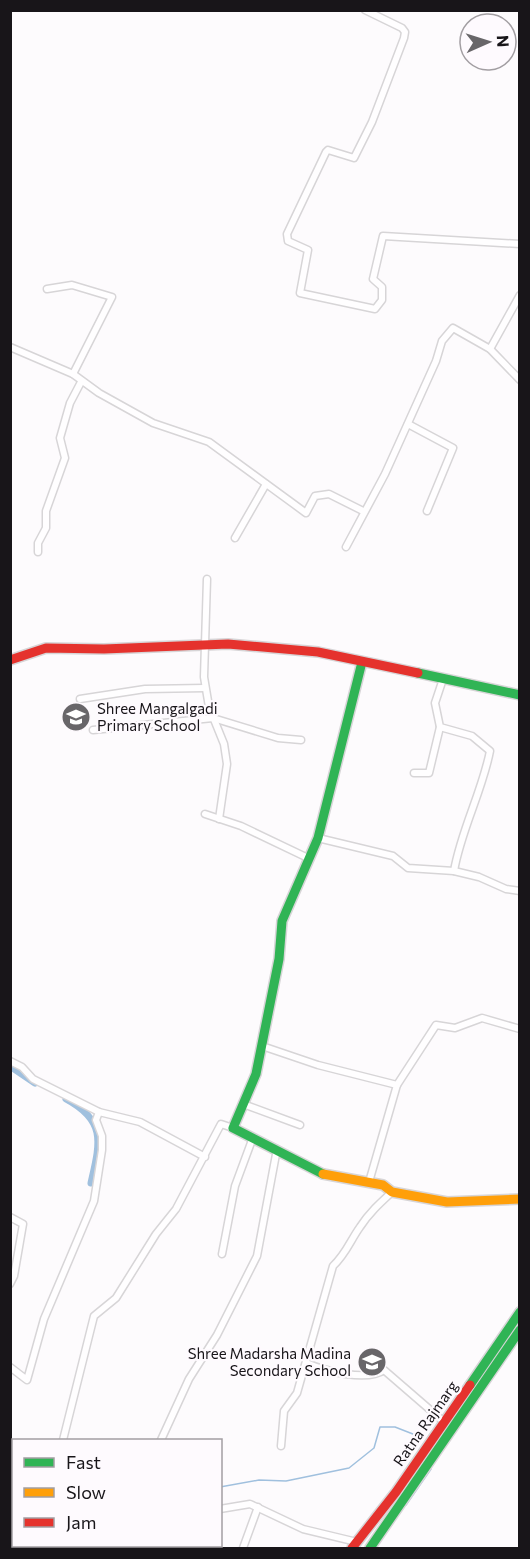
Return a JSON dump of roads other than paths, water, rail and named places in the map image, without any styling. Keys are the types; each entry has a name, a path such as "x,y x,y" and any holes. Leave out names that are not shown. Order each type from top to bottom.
{"street":[{"path":"365,10 402,28 404,38 372,122 354,158 328,150 326,152 286,234 288,241 308,250 300,293 375,309 382,300 382,287 373,279 383,236 519,244"},
{"path":"47,289 72,285 112,297 73,374"},
{"path":"489,349 519,295"},
{"path":"346,546 385,474 442,341 453,328 489,349 519,380"},
{"path":"10,347 73,374 81,382 153,423 209,442 306,513 315,496 329,494 363,511"},
{"path":"38,552 38,543 46,528 46,512 65,458 60,438 70,403 81,382"},
{"path":"408,424 453,448 427,511"},
{"path":"235,538 266,484"},
{"path":"207,579 208,626 204,644 206,688 213,718 224,744 226,764 219,819"},
{"path":"10,660 46,648 104,649 228,644 318,652 519,695"},
{"path":"233,1128 256,1074 279,959 282,921 318,838 362,662"},
{"path":"414,773 429,773 440,728 435,703 443,679"},
{"path":"80,699 145,689 206,688"},
{"path":"93,730 213,718 278,738 301,740"},
{"path":"440,728 472,736 490,751 483,784 457,856 454,871"},
{"path":"205,814 241,826 310,859"},
{"path":"318,838 393,856 400,864 408,867 454,871 519,891"},
{"path":"369,1182 397,1085 436,1024 455,1028 482,1018 519,1029"},
{"path":"262,1046 318,1065 397,1085"},
{"path":"10,1061 22,1066 33,1079 99,1112 140,1122 205,1157"},
{"path":"243,1104 300,1125"},
{"path":"10,1367 27,1380 44,1319 94,1201 102,1150 102,1136 96,1120 99,1112"},
{"path":"63,1439 94,1316 111,1303 125,1286 156,1234 176,1209 221,1124 233,1128 252,1140 277,1149 320,1174 383,1185 392,1192 463,1203 519,1199"},
{"path":"222,1254 234,1186 252,1140"},
{"path":"161,1439 189,1379 217,1335 257,1256 277,1149"},
{"path":"281,1446 284,1411 297,1393 333,1266 346,1254 359,1228 375,1206 392,1192"},
{"path":"10,1216 23,1224 15,1276 10,1284"},
{"name":"Ratna Rajmarg","path":"355,1545 396,1492 519,1312"},
{"name":"Ratna Rajmarg","path":"370,1548 519,1330"},
{"path":"306,1363 364,1376 376,1375 384,1370 443,1421"},
{"path":"222,1509 250,1504 303,1529 355,1545"},
{"path":"243,1548 258,1507"}],"waterway":[{"path":"10,1066 35,1083"},
{"path":"66,1099 88,1116 97,1134 97,1156 91,1183"},
{"path":"222,1487 259,1480 286,1481 349,1468 374,1448 380,1427 395,1427 418,1436"},
{"path":"406,1505 431,1469"}],"place":[{"name":"Shree Mangalgadi Primary School","path":"76,717"},
{"name":"Shree Madarsha Madina Secondary School","path":"372,1362"}]}
